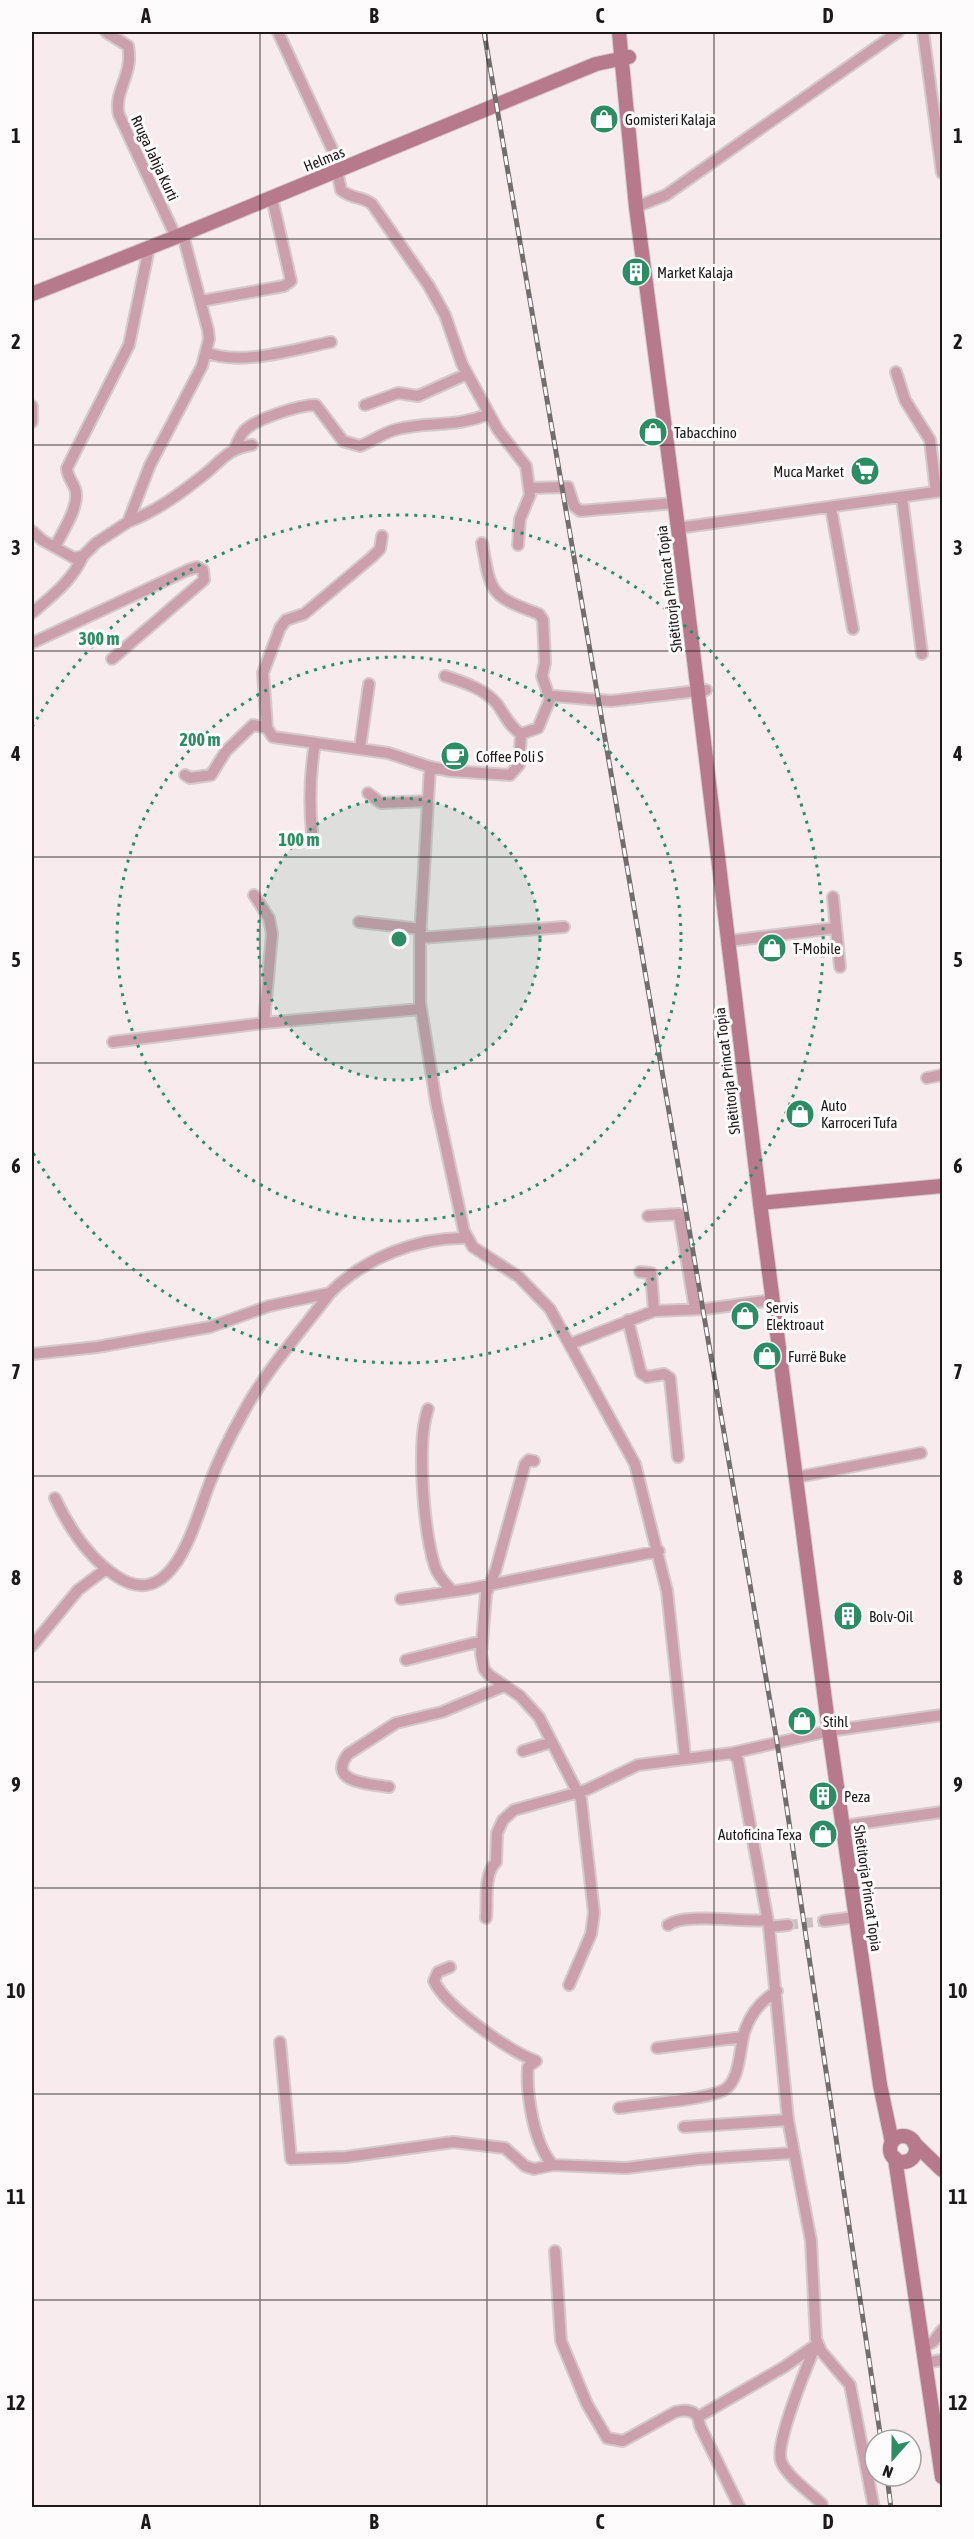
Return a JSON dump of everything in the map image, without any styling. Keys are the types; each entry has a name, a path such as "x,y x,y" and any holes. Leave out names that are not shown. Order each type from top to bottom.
{"main road":[{"name":"Shëtitorja Princat Topia","path":"619,32 625,57 636,207 702,691 728,942 772,1300 829,1731 892,2142 891,2152 908,2151 941,2168"},
{"name":"Helmas","path":"32,294 337,172 596,64 625,57"},
{"path":"760,1203 942,1186"},
{"name":"Shëtitorja Princat Topia","path":"885,2105 908,2151"},
{"path":"908,2151 899,2182 940,2450 942,2477"}],"street":[{"name":"Rruga Jahja Kurti","path":"106,32 128,46 130,56 127,79 118,97 119,115 179,236"},
{"path":"278,32 333,151 341,190 352,198 364,198 372,204 429,286 444,315 467,374 498,430 521,457 530,488 520,519 518,545"},
{"path":"636,207 666,195 898,32"},
{"path":"923,32 942,173"},
{"path":"201,301 284,286 291,281 272,198"},
{"path":"128,522 150,465 192,387 206,352 208,330 201,301 179,236"},
{"path":"55,547 75,502 75,487 67,476 69,462 129,345 149,248"},
{"path":"206,352 226,358 244,358 331,342"},
{"path":"678,528 939,491 930,440 905,400 896,372"},
{"path":"365,405 398,393 418,396 467,374"},
{"path":"32,613 64,586 76,572 83,556 96,543 128,522 149,514 174,497 235,448 242,433 252,424 306,405 316,405 343,441 360,446 398,429 423,425 451,426 489,414"},
{"path":"32,406 32,422"},
{"path":"235,448 252,445"},
{"path":"530,488 568,487 571,489 574,506 580,511 675,502"},
{"path":"902,498 922,654"},
{"path":"831,508 853,629"},
{"path":"32,531 74,558 83,556"},
{"path":"382,536 380,549 304,614 286,620 280,628 263,673 269,733 278,739 360,748 406,758 430,767 510,775 519,765 521,734"},
{"path":"482,543 491,588 497,596 539,614 543,620 545,663 542,676 550,699 538,728 521,734"},
{"path":"32,642 188,570 197,567 203,570 204,580 112,659"},
{"path":"446,676 487,695 495,702 511,727 521,734"},
{"path":"360,748 369,684"},
{"path":"550,699 560,695 611,701 702,691"},
{"path":"185,775 190,778 211,775 219,766 226,751 253,725 267,728"},
{"path":"312,832 309,806 310,770 315,743"},
{"path":"430,767 420,934 421,1009 436,1102 467,1238 480,1254 507,1268 537,1293 550,1309 635,1464 659,1551 667,1591 685,1758"},
{"path":"368,793 381,803 428,801"},
{"path":"254,895 268,918 272,934 264,1023"},
{"path":"833,897 840,967"},
{"path":"359,922 420,934 564,927"},
{"path":"728,942 835,928"},
{"path":"113,1042 264,1023 421,1009"},
{"path":"927,1078 942,1075"},
{"path":"648,1216 679,1214 695,1309"},
{"path":"55,1498 65,1520 97,1563 119,1578 137,1585 155,1581 174,1567 194,1530 222,1451 248,1403 330,1293 345,1278 381,1258 417,1244 445,1238 467,1238"},
{"path":"640,1272 651,1273 654,1311"},
{"path":"32,1354 97,1347 210,1327 269,1306 330,1293"},
{"path":"570,1344 654,1311 695,1309 772,1300"},
{"path":"627,1320 641,1373 647,1377 664,1374 670,1378 678,1457"},
{"path":"428,1409 422,1432 426,1509 435,1567 451,1590"},
{"path":"803,1476 921,1453"},
{"path":"534,1461 529,1460 525,1464 491,1584 486,1594 482,1641 484,1669 530,1704 579,1791 587,1834 587,1864 594,1913 591,1934 569,1985"},
{"path":"401,1599 659,1551"},
{"path":"32,1646 78,1590 106,1569"},
{"path":"406,1660 482,1641"},
{"path":"389,1786 354,1781 346,1777 342,1770 343,1761 348,1754 396,1723 442,1712 504,1686"},
{"path":"486,1918 487,1883 490,1868 496,1862 497,1833 503,1820 520,1807 586,1790 638,1765 685,1758 738,1755 829,1731 942,1715"},
{"path":"523,1751 552,1742"},
{"path":"738,1755 768,1923 777,1991 788,2120 812,2241 817,2344 804,2373 780,2452 784,2466 822,2504"},
{"path":"843,1826 942,1812"},
{"path":"824,1921 856,1917"},
{"path":"669,1925 682,1920 788,1925"},
{"path":"450,1967 438,1972 434,1981 439,1991 491,2036 536,2061 528,2067 528,2102 544,2150 553,2165"},
{"path":"619,2108 704,2096 726,2089 734,2077 743,2037 758,2008 777,1991"},
{"path":"657,2048 743,2037"},
{"path":"280,2042 291,2159 346,2157 453,2142 505,2148 528,2168 539,2169 553,2165 626,2168 699,2159 793,2152"},
{"path":"684,2127 788,2120"},
{"path":"555,2251 561,2341 587,2404 607,2438 623,2441 675,2412 685,2410 695,2412 740,2508"},
{"path":"923,2347 933,2342 942,2330"},
{"path":"698,2417 784,2367 817,2344"},
{"path":"817,2344 850,2385 874,2508"},
{"path":"925,2363 942,2360"}],"tunnel":[{"path":"788,1925 824,1921"}],"railway":[{"path":"484,32 777,1742 879,2428"},
{"path":"888,2488 891,2508"}],"place":[{"name":"Gomisteri Kalaja","path":"604,119"},
{"name":"Market Kalaja","path":"636,272"},
{"name":"Tabacchino","path":"653,432"},
{"name":"Muca Market","path":"865,471"},
{"name":"Coffee Poli S","path":"455,756"},
{"name":"T-Mobile","path":"772,948"},
{"name":"Auto Karroceri Tufa","path":"800,1114"},
{"name":"Servis Elektroaut","path":"745,1316"},
{"name":"Furrë Buke","path":"767,1356"},
{"name":"Bolv-Oil","path":"848,1616"},
{"name":"Stihl","path":"802,1721"},
{"name":"Peza","path":"823,1796"},
{"name":"Autoficina Texa","path":"823,1834"}]}
